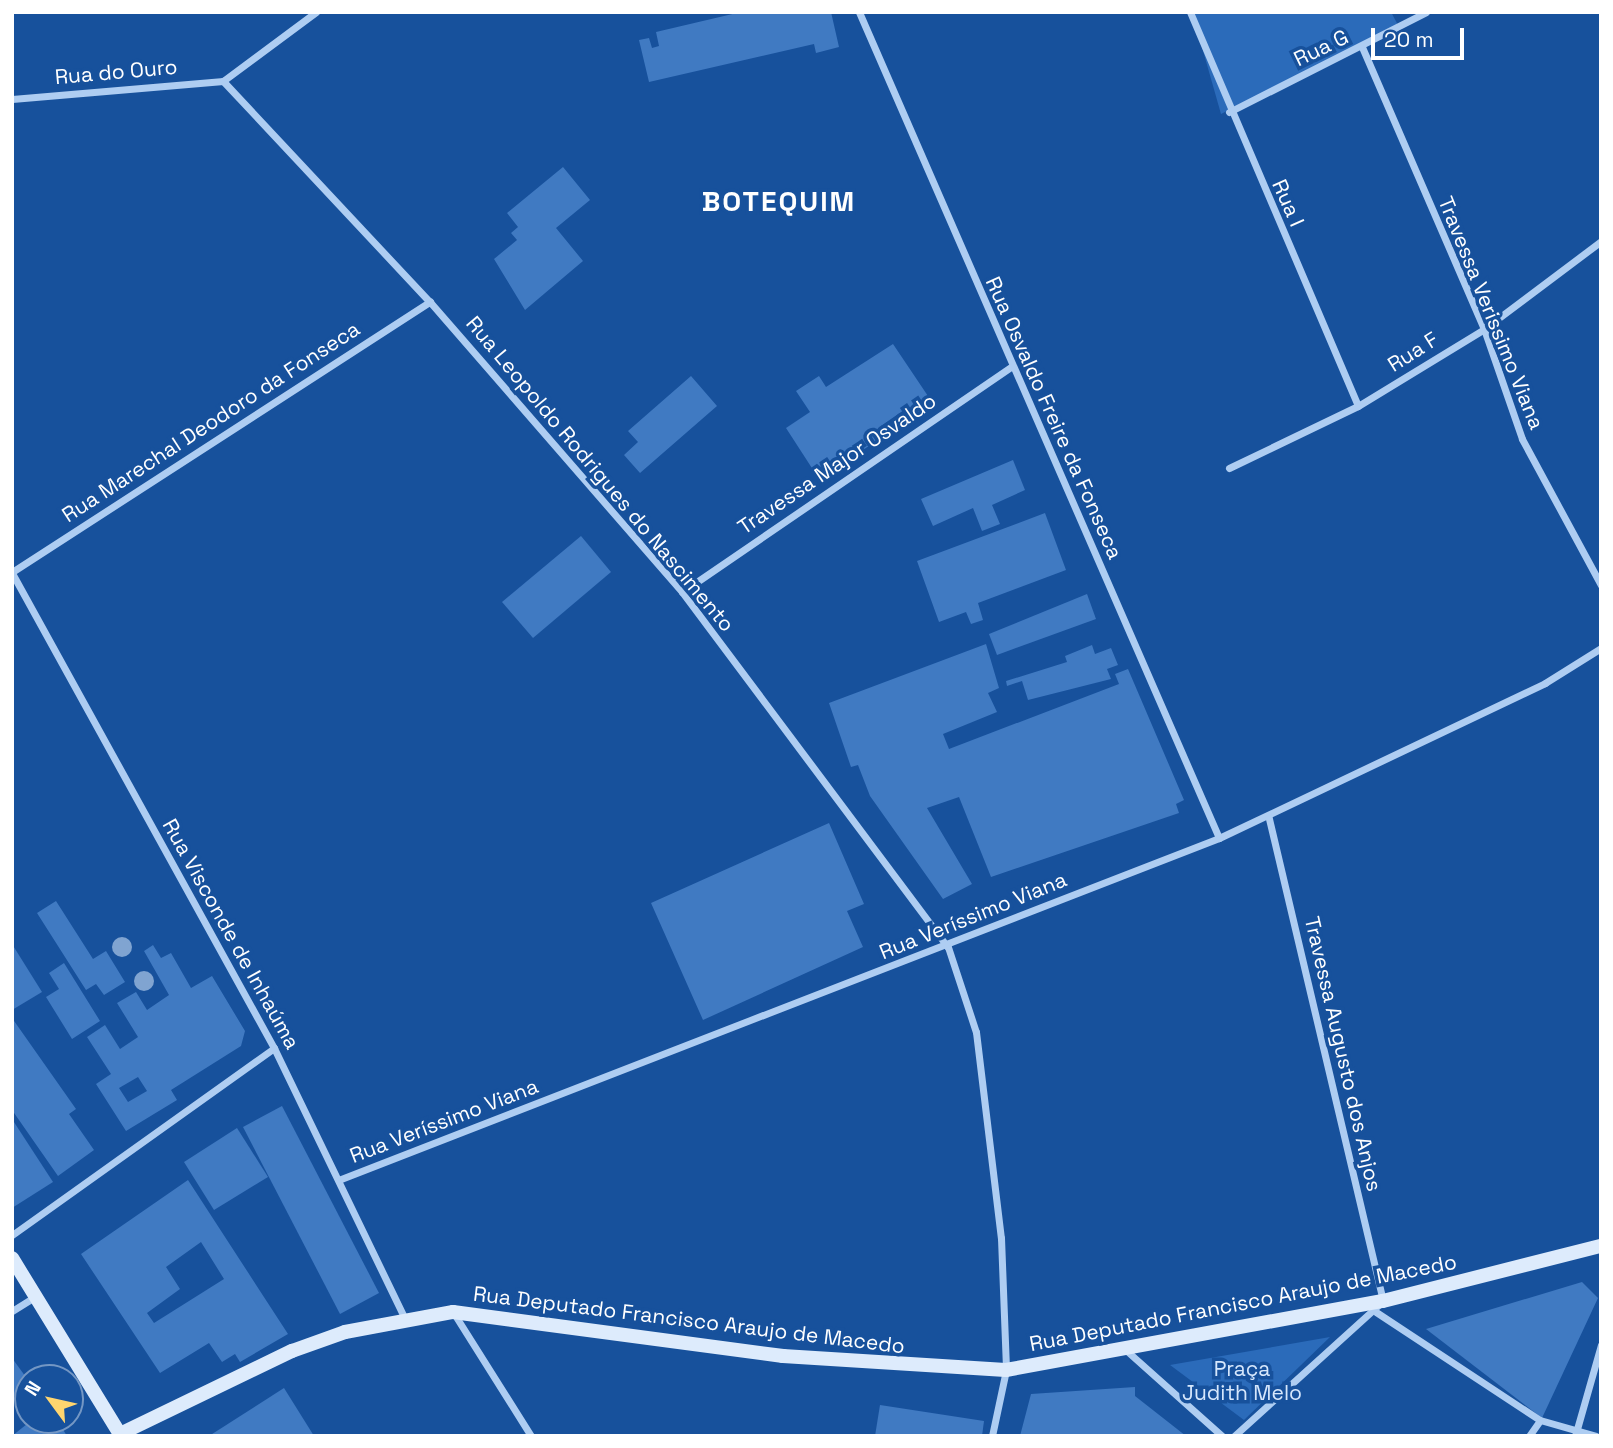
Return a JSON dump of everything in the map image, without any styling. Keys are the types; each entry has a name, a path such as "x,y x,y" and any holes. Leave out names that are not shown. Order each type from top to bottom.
{"street":[{"path":"223,81 316,12"},
{"name":"Rua Osvaldo Freire da Fonseca","path":"859,12 1219,838"},
{"name":"Rua I","path":"1190,12 1229,112 1358,406"},
{"name":"Rua G","path":"1229,112 1362,47 1414,15 1426,12"},
{"name":"Travessa Verissimo Viana","path":"1362,47 1484,329 1522,439 1601,585"},
{"name":"Rua do Ouro","path":"12,99 223,81"},
{"name":"Rua Leopoldo Rodrigues do Nascimento","path":"223,81 429,302 682,592 948,947 970,1006 987,1112 1006,1370 992,1436"},
{"name":"Rua F","path":"1229,468 1358,406 1484,329 1601,241"},
{"name":"Rua Marechal Deodoro da Fonseca","path":"12,573 429,302"},
{"name":"Travessa Major Osvaldo","path":"682,592 1012,366"},
{"name":"Rua Visconde de Inhaúma","path":"12,573 274,1048 341,1179 405,1319"},
{"name":"Rua Veríssimo Viana","path":"341,1179 948,947 1219,838 1545,684 1601,648"},
{"name":"Travessa Augusto dos Anjos","path":"1268,815 1380,1306"},
{"path":"12,1235 274,1048"},
{"name":"Rua Deputado Francisco Araujo de Macedo","path":"120,1435 292,1351 405,1319 453,1312 783,1356 1006,1370 1128,1352 1380,1306 1601,1246"},
{"path":"12,1258 120,1435"},
{"path":"12,1311 34,1297"},
{"path":"1234,1436 1380,1306 1540,1420 1576,1433 1596,1436"},
{"path":"453,1312 531,1436"},
{"path":"1576,1433 1601,1345"},
{"path":"1128,1352 1222,1436"},
{"path":"1529,1436 1540,1420"}],"green space":[{"path":"1192,12 1391,12 1398,25 1221,114"},
{"name":"Praça Judith Melo","path":"1330,1337 1244,1420 1170,1365"}],"building":[{"path":"741,12 831,12 839,47 816,53 814,44 649,82 639,40 649,38 652,48 659,46 656,32"},
{"path":"563,167 590,200 556,228 583,261 525,310 494,259 517,240 511,233 518,227 507,213"},
{"path":"893,344 934,405 912,421 904,410 881,426 887,434 819,479 786,428 810,412 796,391 819,376 826,387"},
{"path":"691,376 717,406 640,473 624,455 638,442 628,431"},
{"path":"1013,460 1025,490 992,505 1000,524 982,531 973,508 933,526 921,499"},
{"path":"1045,513 1066,570 978,603 983,620 971,624 966,612 939,622 917,561"},
{"path":"581,536 611,572 533,638 502,602"},
{"path":"1087,594 1096,619 997,655 989,634"},
{"path":"986,644 999,688 988,693 997,712 943,734 949,749 1119,684 1115,674 1128,669 1184,800 1176,804 1179,813 991,877 959,797 927,808 972,884 943,899 870,796 858,765 851,767 829,703"},
{"path":"1092,645 1095,654 1111,648 1118,665 1107,669 1111,679 1028,700 1022,681 1007,686 1006,681 1067,662 1065,656"},
{"path":"829,823 864,904 847,911 863,947 703,1020 651,903"},
{"path":"56,901 93,959 106,951 125,982 104,995 96,984 86,990 37,913"},
{"path":"12,944 42,992 12,1010"},
{"path":"153,945 161,958 171,953 191,988 212,976 245,1031 241,1046 171,1090 177,1100 126,1131 96,1084 111,1074 87,1037 105,1025 120,1049 138,1037 117,1003 136,992 147,1010 169,995 144,951","holes":["138,1077 147,1091 128,1102 119,1088"]},
{"path":"64,963 100,1021 72,1039 46,997 59,989 49,973"},
{"path":"12,1018 76,1109 69,1114 94,1150 58,1176 12,1110"},
{"path":"282,1106 379,1293 340,1314 243,1127"},
{"path":"12,1119 53,1182 12,1208"},
{"path":"237,1128 268,1177 214,1210 184,1162"},
{"path":"188,1180 288,1334 240,1362 235,1354 222,1362 209,1343 160,1373 81,1254","holes":["201,1242 224,1279 154,1323 147,1313 180,1289 166,1267"]},
{"path":"1582,1282 1598,1298 1542,1418 1426,1329"},
{"path":"12,1358 16,1364 14,1364 12,1399"},
{"path":"1135,1387 1135,1396 1186,1436 1020,1436 1031,1394"},
{"path":"284,1388 314,1436 209,1436"},
{"path":"880,1405 984,1421 982,1436 875,1436"},
{"path":"66,1434 67,1436 12,1436"}],"district":[{"name":"BOTEQUIM","path":"779,201"}]}
